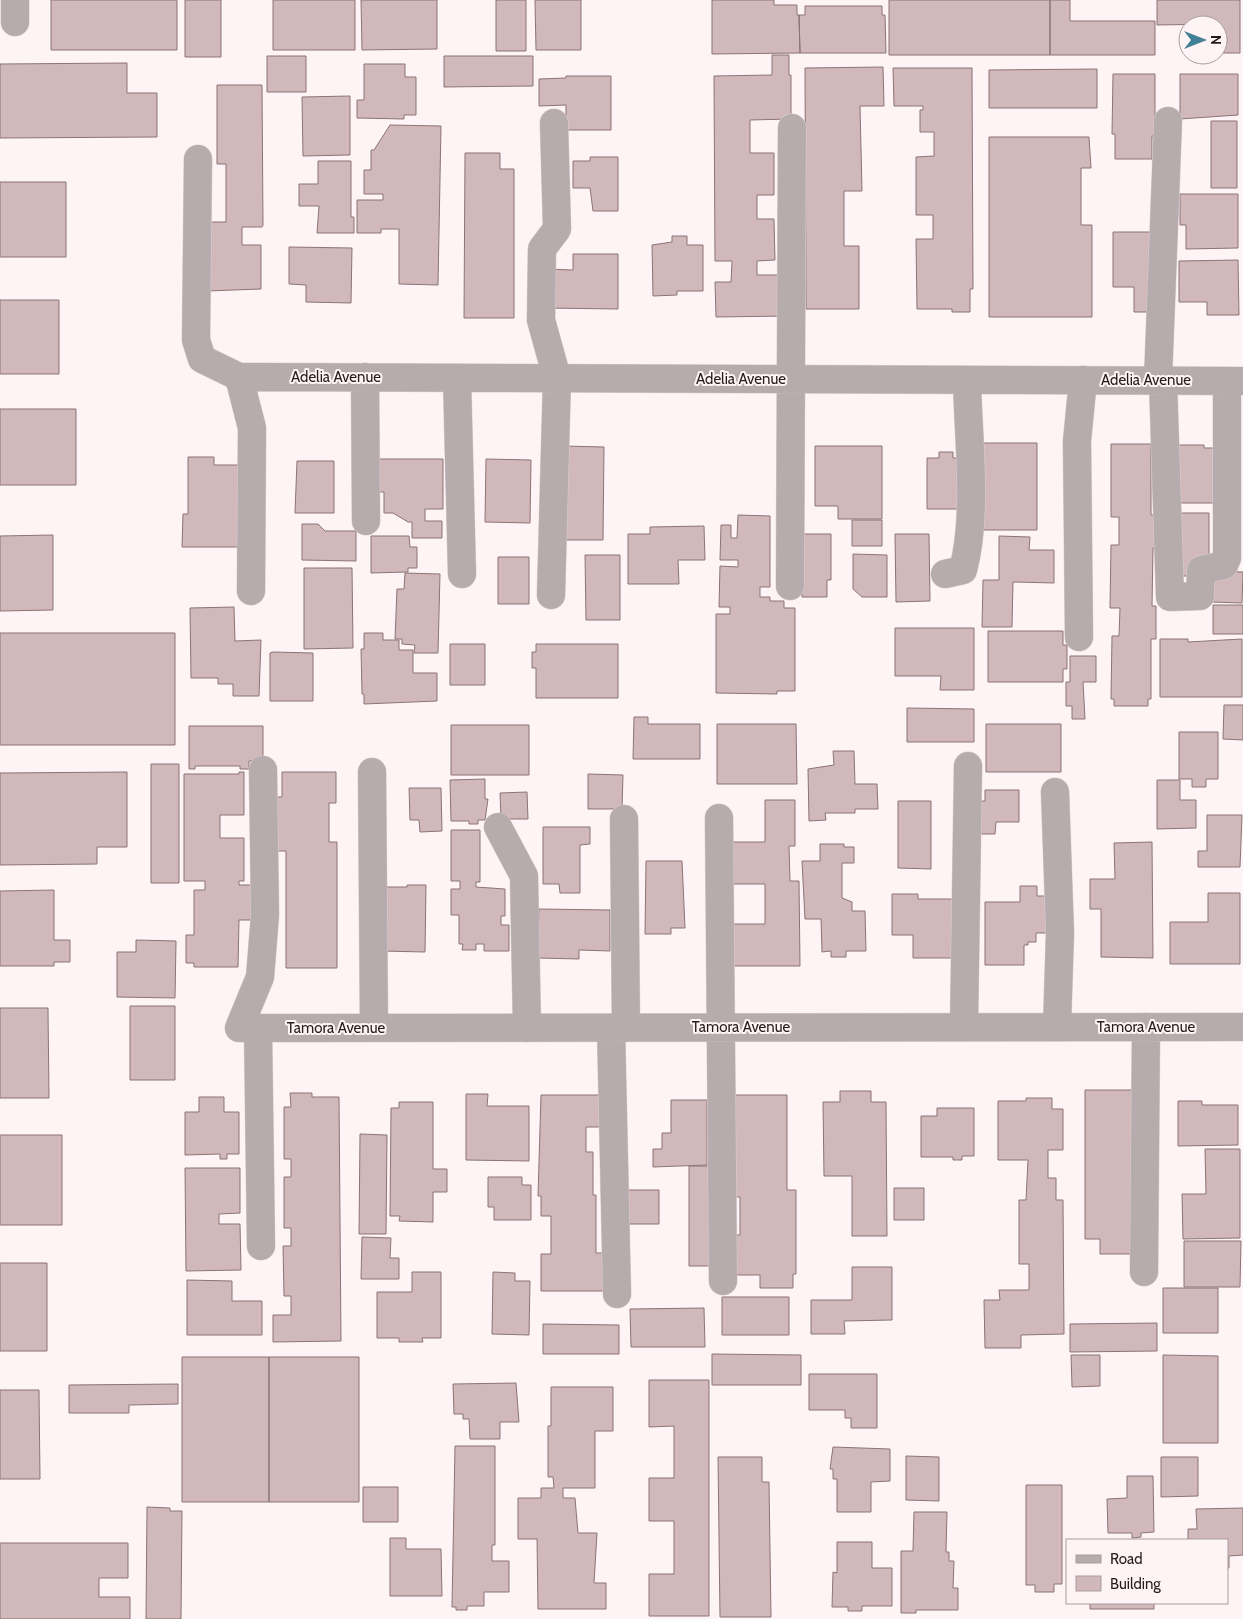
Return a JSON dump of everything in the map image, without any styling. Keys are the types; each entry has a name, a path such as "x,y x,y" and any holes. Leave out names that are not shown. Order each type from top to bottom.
{"street":[{"path":"1168,121 1161,380 1170,597 1200,596 1201,570 1224,565 1227,558 1235,381"},
{"path":"551,595 557,378 540,320 542,249 557,228 554,124"},
{"path":"790,586 792,128"},
{"path":"198,159 196,340 202,359 239,377 252,428 251,591"},
{"name":"Adelia Avenue","path":"239,377 1235,381"},
{"path":"365,378 366,521"},
{"path":"457,378 462,574"},
{"path":"945,574 963,570 969,549 970,484 967,380"},
{"path":"1079,637 1077,441 1083,380"},
{"path":"964,1027 968,766"},
{"path":"261,1246 248,1028 260,977 265,914 263,770"},
{"path":"372,772 374,1028"},
{"path":"1055,792 1060,933 1057,1027"},
{"path":"719,818 723,1281"},
{"path":"617,1294 619,1028 624,819"},
{"path":"498,827 524,876 526,1028"},
{"path":"1144,1272 1146,1027"},
{"name":"Tamora Avenue","path":"248,1028 1243,1027"}],"building":[{"path":"51,0 177,0 177,50 51,50"},
{"path":"185,0 221,0 221,57 185,57"},
{"path":"273,0 355,0 355,50 273,50"},
{"path":"361,0 437,0 437,49 362,50"},
{"path":"496,0 526,0 526,51 496,51"},
{"path":"535,0 581,0 581,50 536,50"},
{"path":"712,0 774,0 774,5 797,5 800,53 712,54"},
{"path":"889,0 1050,0 1050,55 889,55"},
{"path":"1050,0 1070,0 1070,21 1155,21 1155,55 1050,55"},
{"path":"1157,0 1240,0 1240,53 1228,53 1228,15 1178,15 1178,25 1157,25"},
{"path":"805,6 882,6 882,15 885,15 886,53 800,53 799,15 805,15"},
{"path":"772,55 789,55 791,119 750,120 750,153 774,153 774,195 757,195 757,219 774,219 775,260 757,261 757,275 788,275 788,316 716,317 715,282 731,282 732,261 715,261 714,76 772,75"},
{"path":"267,56 306,56 306,92 267,92"},
{"path":"444,56 533,56 533,86 444,87"},
{"path":"127,63 127,93 157,93 157,137 0,138 0,64"},
{"path":"364,64 405,64 405,77 416,77 416,115 404,115 404,119 357,118 357,100 364,100"},
{"path":"883,67 884,106 860,106 862,191 844,191 844,246 859,246 859,309 806,309 805,68"},
{"path":"893,68 972,68 973,289 970,289 970,312 952,312 952,309 917,309 916,239 933,239 933,215 916,215 916,157 934,156 934,132 920,132 920,110 923,110 923,106 894,106"},
{"path":"1097,69 1097,108 989,108 989,70"},
{"path":"1113,74 1155,74 1155,117 1158,117 1158,136 1152,136 1152,159 1115,159 1115,134 1112,134"},
{"path":"1180,74 1238,74 1238,115 1180,119"},
{"path":"566,76 611,76 611,130 566,130 566,105 539,106 539,79 566,78"},
{"path":"217,85 262,85 263,225 262,227 242,227 242,245 261,245 261,289 207,291 207,222 226,222 226,164 217,164"},
{"path":"350,96 350,155 303,156 302,97"},
{"path":"1211,121 1237,121 1237,188 1211,188"},
{"path":"390,125 441,126 438,285 399,284 399,229 381,229 381,233 357,233 357,200 383,200 383,194 364,194 364,170 371,170 371,150 374,150"},
{"path":"989,137 1089,137 1091,168 1081,168 1081,225 1092,225 1092,317 989,317"},
{"path":"465,153 500,153 500,169 514,169 514,318 464,318"},
{"path":"590,157 618,157 618,211 593,211 590,188 573,188 573,161 590,161"},
{"path":"318,161 351,161 351,217 354,217 354,233 317,233 319,206 299,206 299,184 318,184"},
{"path":"0,182 66,182 66,257 0,257"},
{"path":"1180,194 1238,194 1238,248 1186,249 1186,225 1180,225"},
{"path":"1113,232 1151,232 1151,280 1148,280 1148,312 1134,312 1134,287 1113,287"},
{"path":"672,236 687,236 687,245 703,245 703,291 677,291 677,295 653,296 652,245 672,242"},
{"path":"289,247 352,248 351,303 306,302 306,285 289,284"},
{"path":"573,254 618,254 618,309 545,308 545,269 573,270"},
{"path":"1238,260 1239,315 1207,315 1207,302 1179,302 1179,261"},
{"path":"0,300 59,300 59,374 0,374"},
{"path":"0,409 76,409 76,485 0,485"},
{"path":"983,443 1037,443 1037,530 982,530"},
{"path":"1111,444 1151,444 1151,515 1157,515 1156,548 1153,548 1152,606 1156,606 1156,639 1151,639 1151,699 1148,699 1148,706 1114,706 1114,699 1111,699 1112,636 1119,636 1120,608 1110,608 1111,545 1119,545 1119,517 1111,517"},
{"path":"1176,445 1204,445 1204,448 1219,448 1219,503 1176,503"},
{"path":"563,446 604,447 603,540 561,540"},
{"path":"815,446 882,446 882,519 838,519 838,506 815,506"},
{"path":"939,452 953,452 953,458 964,458 964,509 927,509 927,458 939,458"},
{"path":"188,457 214,457 214,465 239,465 240,547 182,547 183,514 188,514"},
{"path":"377,459 443,459 443,509 425,509 425,521 442,521 442,538 412,538 412,522 408,522 393,513 384,513 384,492 377,492"},
{"path":"486,459 531,460 530,523 485,522"},
{"path":"297,461 334,461 334,513 295,513"},
{"path":"1177,513 1209,513 1209,567 1194,576 1178,576"},
{"path":"738,515 770,516 770,587 760,587 760,597 770,597 770,601 784,601 784,608 795,608 795,691 777,691 777,694 716,693 716,614 730,614 730,607 719,607 720,566 738,567 738,560 720,560 721,525 731,525 731,538 737,538"},
{"path":"852,520 882,520 882,546 852,546"},
{"path":"302,524 318,524 325,531 356,531 356,561 302,560"},
{"path":"704,526 705,560 678,560 679,584 628,584 628,534 650,534 650,527"},
{"path":"802,534 831,534 831,580 827,580 827,597 802,597"},
{"path":"895,534 929,534 930,601 896,602"},
{"path":"53,535 53,610 0,611 0,536"},
{"path":"371,536 409,536 410,547 417,547 417,568 408,568 408,572 371,573"},
{"path":"999,536 1030,537 1029,550 1054,550 1054,583 1013,582 1012,627 982,627 983,580 999,580"},
{"path":"853,554 887,555 887,597 862,597 853,589"},
{"path":"585,555 620,555 620,620 586,620"},
{"path":"498,557 529,557 529,604 498,604"},
{"path":"304,568 352,568 353,648 304,649"},
{"path":"1212,571 1243,572 1242,603 1211,602"},
{"path":"405,573 440,574 438,653 414,653 415,645 402,644 402,639 395,639 397,589 404,589"},
{"path":"1213,605 1243,605 1243,634 1213,634"},
{"path":"234,607 235,641 261,640 259,696 233,696 233,684 218,684 218,678 191,678 190,608"},
{"path":"895,628 974,628 974,690 940,690 941,676 895,676"},
{"path":"988,631 1063,631 1063,645 1067,645 1067,669 1063,669 1063,682 988,682"},
{"path":"0,633 175,633 175,745 0,745"},
{"path":"364,633 383,633 383,640 399,640 399,650 413,650 413,673 437,673 437,701 364,704 361,649 364,649"},
{"path":"1160,639 1188,639 1188,642 1242,639 1242,697 1160,697"},
{"path":"450,644 485,644 485,685 450,685"},
{"path":"536,644 618,644 618,698 536,698 536,668 532,668 532,652 536,652"},
{"path":"270,653 313,653 313,701 270,701"},
{"path":"1070,656 1096,656 1096,682 1083,682 1085,719 1072,719 1072,706 1066,706 1066,682 1070,682"},
{"path":"1224,705 1243,705 1243,740 1223,739"},
{"path":"907,708 974,709 974,742 907,742"},
{"path":"634,717 648,717 648,724 700,724 700,759 633,759"},
{"path":"717,724 796,724 797,784 717,784"},
{"path":"986,724 1061,724 1061,772 986,772"},
{"path":"451,725 529,725 529,775 451,775"},
{"path":"189,726 263,726 263,761 249,761 249,769 240,769 240,766 195,766 195,769 189,769"},
{"path":"1179,732 1218,732 1218,779 1206,779 1206,787 1192,787 1192,779 1179,779"},
{"path":"833,751 854,751 855,784 877,784 878,809 855,809 855,813 825,813 826,820 809,821 808,769 834,765"},
{"path":"151,764 179,764 179,883 151,883"},
{"path":"127,772 127,847 97,847 97,864 0,865 0,773"},
{"path":"239,772 244,772 244,815 220,815 220,838 244,838 244,881 239,881 239,885 257,885 257,920 239,920 238,967 194,967 194,963 186,963 186,935 194,935 194,890 205,890 205,881 184,881 184,774 239,774"},
{"path":"282,772 336,772 336,803 329,803 329,842 337,842 337,968 286,968 286,851 272,851 272,797 282,797"},
{"path":"588,774 623,775 622,809 588,809"},
{"path":"485,779 485,799 488,799 485,820 478,820 478,824 469,824 469,821 451,821 450,780"},
{"path":"1157,780 1180,780 1180,800 1196,800 1196,828 1157,829"},
{"path":"409,788 441,788 442,831 420,832 419,820 410,820"},
{"path":"985,790 1019,790 1019,822 996,822 995,834 978,834 978,801 985,801"},
{"path":"527,792 528,819 501,819 500,793"},
{"path":"765,800 795,800 795,846 789,846 790,881 799,881 800,966 731,966 731,924 765,924 765,884 730,884 730,842 765,842"},
{"path":"898,801 931,801 931,869 898,868"},
{"path":"1207,815 1242,815 1240,867 1198,867 1198,851 1207,851"},
{"path":"543,827 590,827 590,844 580,845 580,893 560,893 559,884 543,884"},
{"path":"451,830 480,830 480,882 476,882 476,887 505,889 505,916 501,916 501,925 509,925 509,951 484,951 484,944 476,944 476,950 462,950 463,944 459,944 459,915 451,915 451,889 460,889 460,881 451,881"},
{"path":"1152,842 1153,958 1101,957 1101,909 1090,909 1090,879 1115,879 1114,843"},
{"path":"820,844 844,844 844,847 854,847 854,863 842,863 842,898 852,902 852,911 865,911 866,951 846,951 846,957 831,957 831,951 822,952 821,919 805,919 802,861 820,861"},
{"path":"646,861 682,861 685,928 671,928 671,934 645,934"},
{"path":"407,885 426,885 425,952 381,951 382,887 407,887"},
{"path":"1020,886 1037,886 1037,896 1054,896 1054,933 1036,933 1036,942 1028,942 1028,945 1024,945 1024,965 985,965 985,902 1020,902"},
{"path":"54,890 54,940 70,940 70,962 54,962 54,966 0,966 0,891"},
{"path":"1208,893 1240,893 1240,964 1170,964 1170,922 1208,922"},
{"path":"892,894 918,894 918,899 960,899 960,958 913,958 913,935 892,935"},
{"path":"539,909 610,910 610,951 579,950 579,959 538,958"},
{"path":"136,940 176,941 175,998 117,997 117,952 136,952"},
{"path":"130,1006 175,1006 175,1080 130,1080"},
{"path":"0,1008 48,1008 49,1098 0,1098"},
{"path":"1085,1090 1136,1090 1135,1254 1100,1254 1100,1239 1085,1239"},
{"path":"840,1091 871,1091 871,1102 886,1102 887,1236 852,1236 852,1176 824,1176 823,1102 840,1102"},
{"path":"290,1093 312,1093 312,1097 339,1097 341,1341 273,1342 273,1315 291,1315 291,1296 284,1296 283,1246 291,1246 291,1228 284,1228 284,1177 291,1177 291,1159 284,1159 284,1107 291,1107"},
{"path":"466,1094 488,1094 487,1106 529,1106 529,1161 466,1160"},
{"path":"541,1095 603,1095 603,1127 586,1127 586,1152 593,1152 593,1195 596,1195 596,1253 610,1253 610,1291 541,1291 541,1254 551,1254 551,1216 541,1216 541,1196 538,1196"},
{"path":"730,1095 787,1095 787,1190 796,1190 796,1274 793,1274 793,1288 760,1288 760,1275 731,1275 731,1235 740,1235 740,1197 730,1197"},
{"path":"199,1097 224,1097 224,1112 239,1112 239,1154 227,1154 227,1159 220,1159 220,1154 185,1155 185,1112 199,1112"},
{"path":"1026,1098 1052,1098 1052,1109 1063,1109 1063,1150 1048,1150 1048,1178 1056,1178 1056,1200 1063,1200 1064,1334 1021,1335 1021,1348 985,1348 984,1300 1000,1300 999,1290 1029,1290 1029,1264 1019,1264 1019,1200 1026,1200 1028,1160 998,1160 998,1101 1026,1101"},
{"path":"671,1100 707,1100 707,1165 653,1167 653,1149 662,1149 662,1133 671,1133"},
{"path":"1178,1101 1202,1101 1202,1105 1238,1105 1238,1145 1178,1146"},
{"path":"399,1102 433,1102 433,1169 447,1169 447,1192 433,1192 433,1222 399,1221 400,1216 390,1216 391,1108 399,1108"},
{"path":"937,1108 974,1108 974,1156 962,1156 962,1160 953,1160 953,1157 921,1157 921,1116 937,1116"},
{"path":"360,1134 387,1135 386,1234 359,1234"},
{"path":"0,1135 62,1135 62,1225 0,1225"},
{"path":"1205,1149 1240,1149 1240,1238 1183,1239 1182,1194 1206,1194"},
{"path":"689,1166 712,1166 712,1266 689,1266"},
{"path":"185,1168 240,1168 240,1213 219,1214 219,1224 240,1224 241,1270 186,1271"},
{"path":"488,1177 522,1177 522,1185 531,1185 531,1220 494,1220 494,1207 488,1207"},
{"path":"894,1188 924,1188 924,1220 894,1220"},
{"path":"628,1190 659,1190 659,1224 628,1224"},
{"path":"362,1237 391,1238 390,1258 399,1258 399,1279 361,1279"},
{"path":"1184,1241 1241,1241 1240,1287 1184,1287"},
{"path":"0,1263 47,1263 47,1351 0,1351"},
{"path":"852,1267 892,1267 892,1320 844,1321 845,1334 811,1334 811,1300 852,1300"},
{"path":"412,1272 441,1272 441,1338 422,1338 423,1342 399,1342 399,1338 377,1338 377,1292 412,1292"},
{"path":"493,1272 515,1273 515,1281 530,1281 529,1335 492,1334"},
{"path":"187,1280 232,1281 232,1301 262,1301 262,1335 187,1335"},
{"path":"1163,1288 1218,1288 1218,1333 1163,1333"},
{"path":"722,1297 789,1297 789,1335 722,1335"},
{"path":"704,1308 705,1347 631,1347 630,1309"},
{"path":"1157,1323 1157,1351 1070,1352 1070,1324"},
{"path":"543,1324 619,1325 619,1354 543,1354"},
{"path":"712,1354 801,1355 801,1385 712,1385"},
{"path":"1071,1355 1100,1355 1100,1386 1072,1387"},
{"path":"1163,1355 1218,1356 1218,1443 1163,1443"},
{"path":"182,1357 269,1357 269,1502 182,1502"},
{"path":"269,1357 359,1357 359,1502 269,1502"},
{"path":"809,1374 877,1374 877,1428 851,1428 851,1418 845,1418 845,1410 809,1410"},
{"path":"649,1380 709,1380 709,1616 649,1616 649,1574 674,1574 674,1521 649,1521 649,1478 674,1478 674,1426 649,1427"},
{"path":"516,1383 519,1422 500,1422 500,1439 470,1439 469,1419 463,1419 463,1414 454,1414 453,1384"},
{"path":"178,1384 178,1404 129,1405 129,1413 69,1413 69,1385"},
{"path":"551,1387 613,1387 613,1431 595,1431 595,1488 563,1488 563,1498 575,1498 578,1533 597,1533 594,1583 606,1583 606,1609 538,1609 537,1539 518,1539 518,1498 541,1498 541,1488 554,1488 553,1477 548,1477 548,1426 551,1426"},
{"path":"0,1390 39,1390 40,1479 0,1479"},
{"path":"455,1446 495,1446 495,1545 492,1545 492,1561 509,1561 509,1592 484,1592 484,1606 467,1606 467,1610 456,1610 456,1607 452,1607"},
{"path":"833,1447 890,1449 890,1481 871,1482 871,1512 837,1512 837,1479 833,1479 833,1469 830,1469"},
{"path":"906,1456 939,1457 939,1501 906,1500"},
{"path":"718,1457 762,1457 762,1482 769,1482 771,1617 720,1617"},
{"path":"1161,1457 1198,1457 1198,1496 1161,1497"},
{"path":"1127,1476 1153,1476 1154,1532 1141,1533 1141,1537 1132,1538 1132,1533 1108,1533 1107,1499 1127,1498"},
{"path":"1026,1485 1062,1485 1062,1584 1054,1584 1054,1592 1035,1592 1035,1585 1026,1585"},
{"path":"363,1487 398,1487 398,1522 363,1522"},
{"path":"147,1507 170,1508 170,1511 182,1511 181,1619 146,1619"},
{"path":"1243,1508 1243,1555 1229,1556 1229,1568 1228,1539 1188,1539 1188,1529 1197,1529 1196,1509"},
{"path":"914,1512 947,1512 946,1552 949,1552 949,1561 954,1561 953,1588 958,1588 958,1610 916,1610 916,1613 901,1613 901,1551 913,1551"},
{"path":"390,1538 406,1538 406,1549 441,1549 442,1596 390,1596"},
{"path":"837,1542 872,1542 872,1568 892,1568 892,1606 862,1606 862,1611 848,1611 848,1607 832,1607 833,1572 837,1573"},
{"path":"0,1543 128,1543 128,1578 99,1578 99,1597 130,1597 130,1619 0,1619"},
{"path":"1090,1604 1154,1604 1154,1609 1090,1609"}]}
